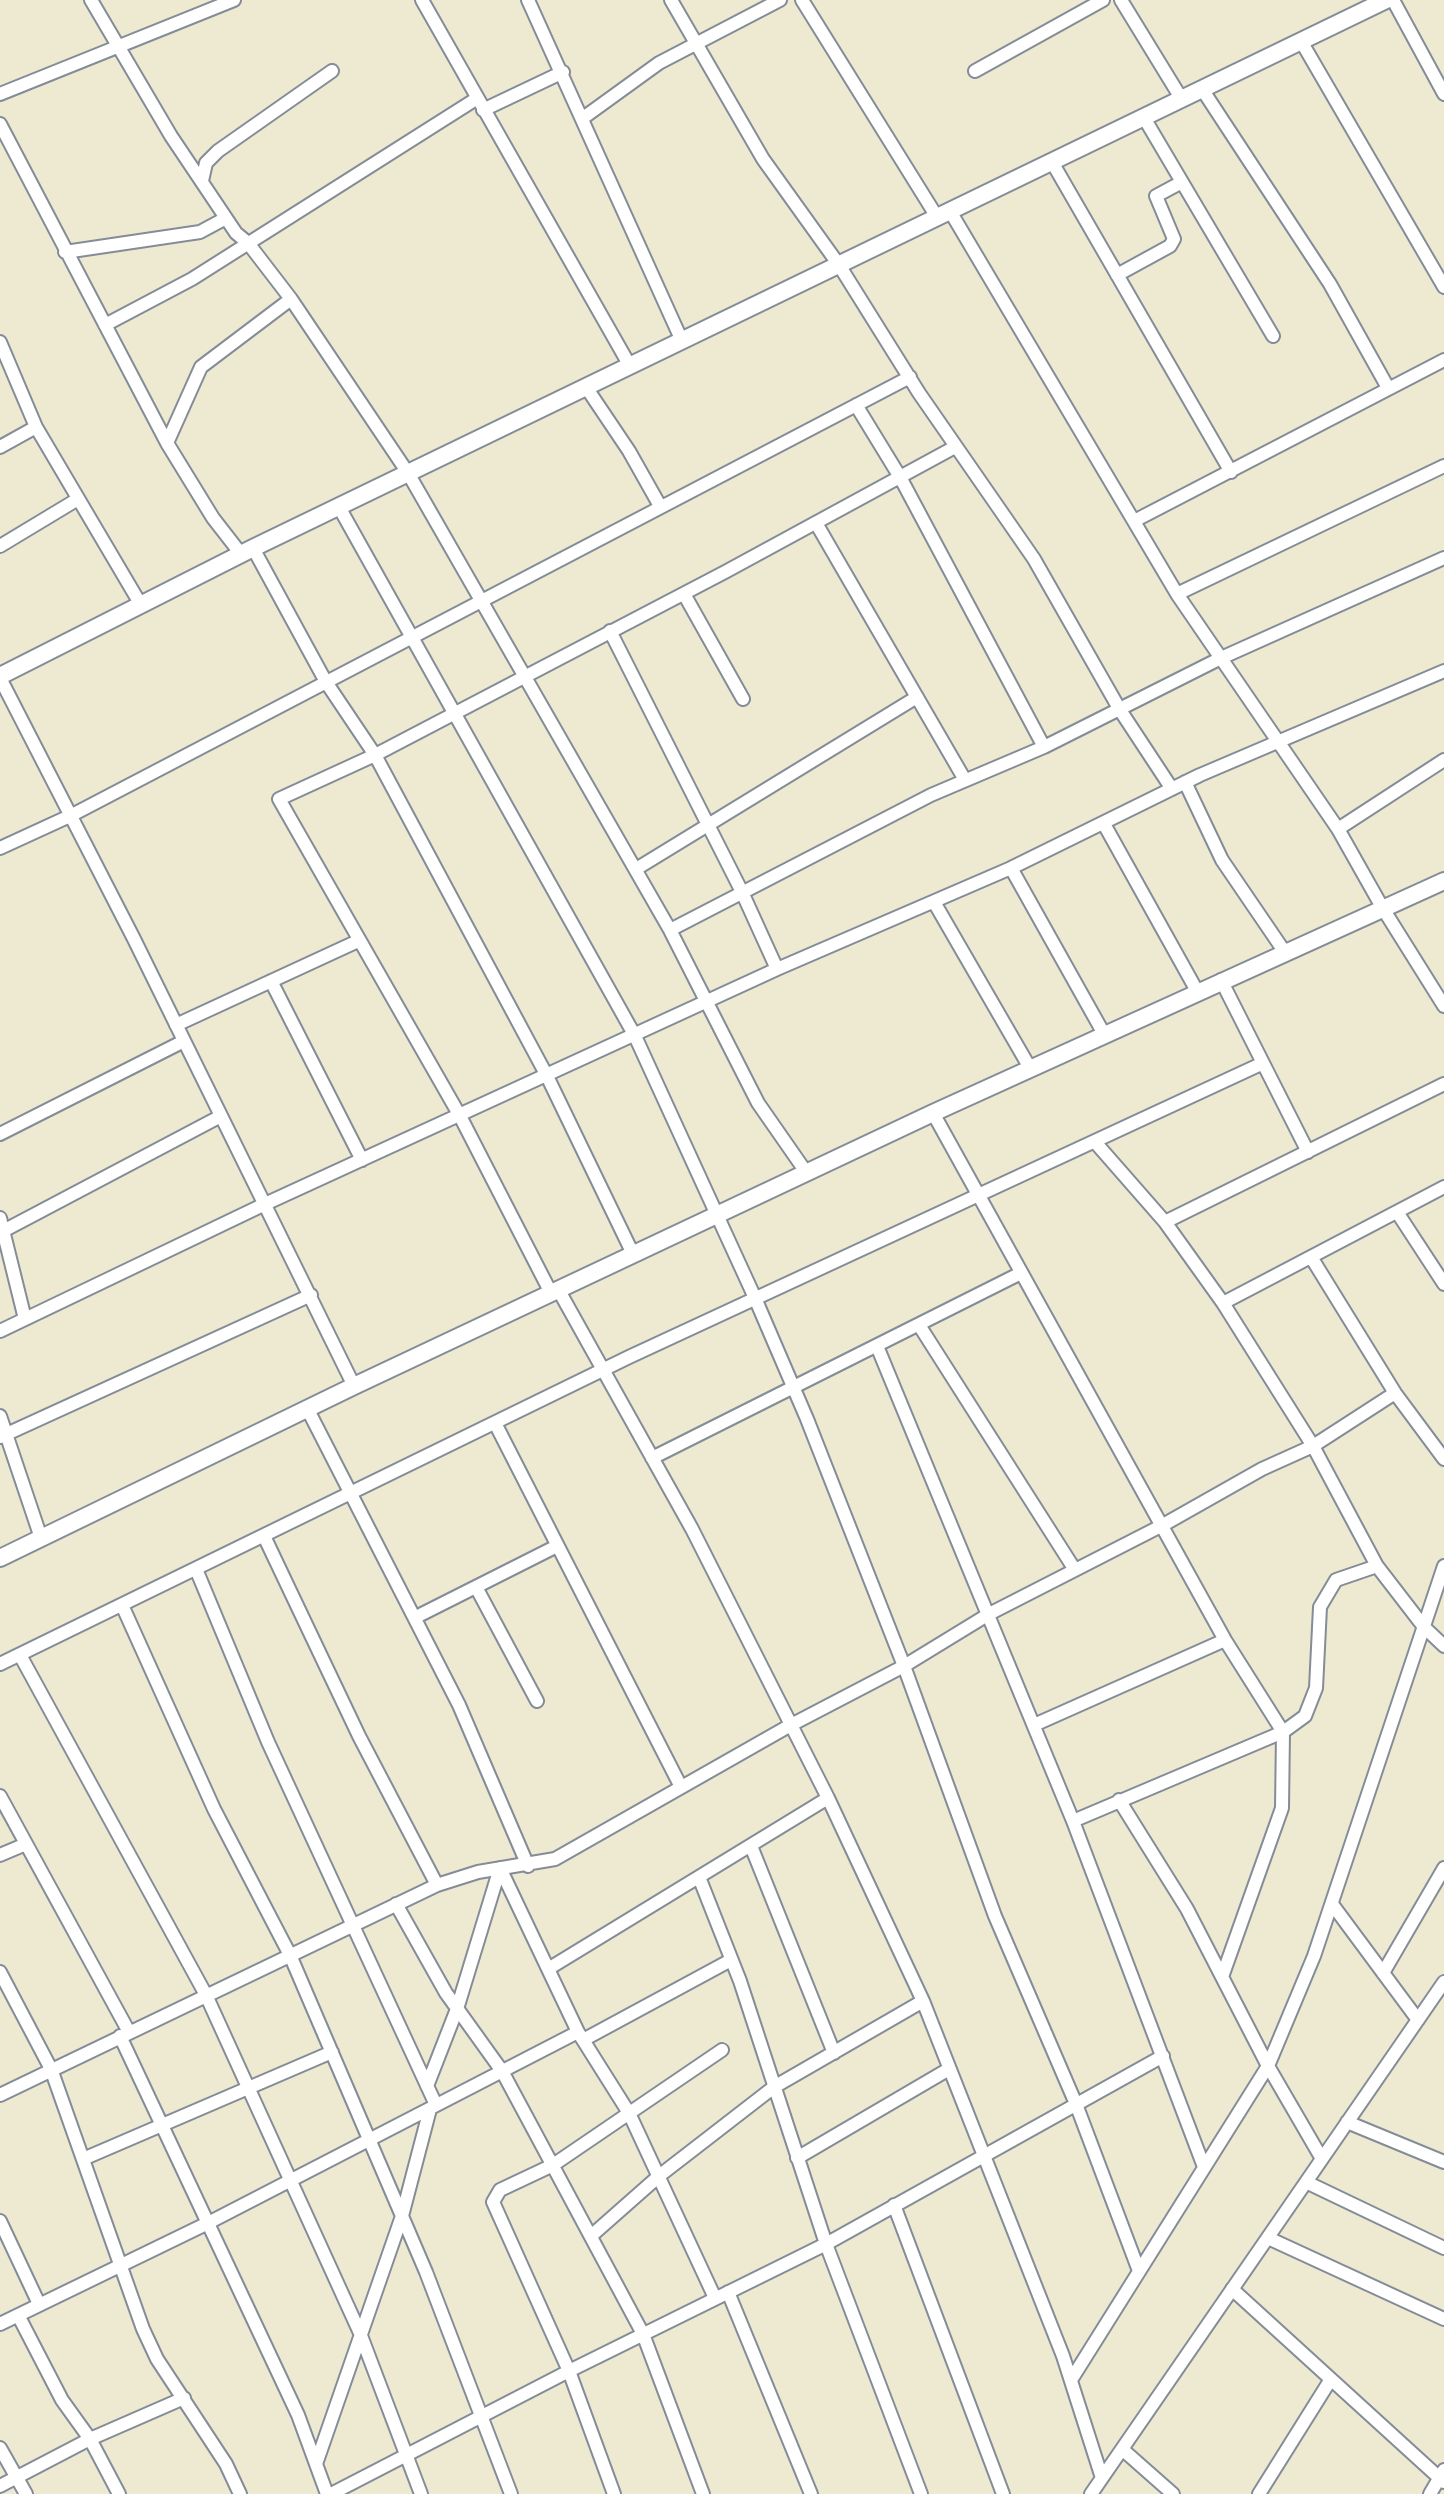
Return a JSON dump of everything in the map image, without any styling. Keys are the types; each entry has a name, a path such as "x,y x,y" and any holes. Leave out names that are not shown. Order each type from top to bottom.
{"street":[{"path":"91,0 117,47 226,218 291,299 408,473 670,930 758,1103 806,1172"},
{"path":"0,94 117,47 204,5 234,0"},
{"path":"422,0 630,366"},
{"path":"528,0 682,341"},
{"path":"671,0 763,159 839,265 955,447 1034,559 1120,710 1172,789"},
{"path":"583,118 659,63 780,0"},
{"path":"802,0 943,214 1136,520 1177,594 1338,829 1382,907 1443,1002"},
{"path":"975,71 1103,0"},
{"path":"1121,0 1181,98"},
{"path":"354,1386 72,815 0,677 247,551 1386,0"},
{"path":"1393,0 1444,94"},
{"path":"1301,41 1444,287"},
{"path":"202,181 206,163 218,151 332,71"},
{"path":"105,325 192,279 479,105 563,72"},
{"path":"1202,89 1330,284 1387,386"},
{"path":"1143,116 1273,336"},
{"path":"0,124 167,443 213,518 247,551 326,682 375,755 547,1076 633,1254"},
{"path":"1052,162 1231,472"},
{"path":"1117,275 1170,246 1174,239 1156,196 1182,182"},
{"path":"65,252 154,236 200,232 226,218"},
{"path":"167,443 201,367 291,299"},
{"path":"0,343 36,427 141,605"},
{"path":"1136,520 1387,386 1444,360"},
{"path":"0,848 72,815 910,377"},
{"path":"586,387 629,451 660,506"},
{"path":"856,405 900,477 1044,747"},
{"path":"0,447 36,427"},
{"path":"955,447 684,594 375,755 279,799 460,1116 554,1291 692,1529 828,1798 923,2001 1071,2380 1102,2478"},
{"path":"1177,594 1444,466"},
{"path":"0,546 78,499"},
{"path":"339,507 635,1036 755,1298 904,1666 995,1916 1076,2104 1139,2271"},
{"path":"816,523 965,780"},
{"path":"670,930 965,780 1044,747 1221,658 1444,558"},
{"path":"684,594 743,699"},
{"path":"610,631 742,892 777,969"},
{"path":"0,1331 265,1204 777,969 1011,868 1185,782 1444,671"},
{"path":"636,869 917,697"},
{"path":"1338,829 1444,760"},
{"path":"1185,782 1222,860 1284,951"},
{"path":"1104,824 1197,991"},
{"path":"1011,868 1104,1034"},
{"path":"0,1558 806,1172 1284,951 1444,881"},
{"path":"934,902 1030,1068"},
{"path":"176,1025 358,941"},
{"path":"1221,980 1308,1152"},
{"path":"271,981 362,1160"},
{"path":"0,1134 184,1041"},
{"path":"0,1664 602,1370 1261,1064"},
{"path":"1165,1222 1444,1084"},
{"path":"933,1113 975,1195 1225,1640 1283,1732 1282,1808 1222,1977"},
{"path":"25,1319 3,1224 221,1116"},
{"path":"1095,1142 1165,1222 1223,1303 1313,1446 1377,1566 1424,1627 1444,1646"},
{"path":"1223,1303 1444,1187"},
{"path":"1397,1212 1444,1284"},
{"path":"1311,1257 1395,1393 1444,1459"},
{"path":"652,1458 1021,1273"},
{"path":"4,1435 311,1295"},
{"path":"919,1325 1075,1570"},
{"path":"877,1346 1073,1821 1204,2167"},
{"path":"0,2095 437,1885 500,1868 528,1866 555,1859 789,1726 904,1666 989,1614 1163,1525 1262,1469 1313,1446 1395,1393"},
{"path":"308,1410 459,1705 528,1866"},
{"path":"0,1416 41,1538"},
{"path":"495,1423 681,1787"},
{"path":"264,1536 359,1736 437,1885"},
{"path":"416,1617 557,1546"},
{"path":"1073,1821 1283,1732 1305,1716 1316,1688 1320,1607 1336,1580 1377,1566"},
{"path":"1071,2380 1268,2066 1332,1904 1444,1566"},
{"path":"196,1569 268,1742 355,1924 427,2086 433,2107 402,2216 360,2333 318,2470 314,2494"},
{"path":"476,1587 537,1701"},
{"path":"122,1605 214,1809 290,1955 402,2216 483,2416 511,2494"},
{"path":"1034,1725 1225,1640"},
{"path":"20,1655 206,1995 360,2333 421,2494"},
{"path":"0,1796 125,2034 163,2125 298,2415 329,2494 826,2244 1163,2056"},
{"path":"548,1969 828,1798"},
{"path":"1119,1800 1187,1909 1268,2066 1322,2159"},
{"path":"0,1855 26,1844"},
{"path":"751,1846 834,2053"},
{"path":"500,1868 580,2036 629,2113 715,2298"},
{"path":"427,2086 457,2009 500,1868"},
{"path":"1383,1973 1444,1868"},
{"path":"699,1877 731,1960 826,2244 921,2494"},
{"path":"396,1904 457,2009 502,2071 643,2334 703,2494"},
{"path":"1332,1904 1418,2020"},
{"path":"0,2324 208,2223 502,2071 580,2036 731,1960"},
{"path":"0,1972 51,2069 152,2349 226,2464 240,2494"},
{"path":"1091,2494 1444,1982"},
{"path":"591,2236 659,2176 774,2087 923,2001"},
{"path":"614,2494 569,2371 493,2202 500,2190 553,2165 722,2050"},
{"path":"83,2159 332,2052"},
{"path":"797,2158 949,2069"},
{"path":"1347,2122 1444,2162"},
{"path":"1306,2182 1444,2248"},
{"path":"894,2205 1003,2494"},
{"path":"0,2221 39,2304"},
{"path":"1268,2238 1444,2319"},
{"path":"1232,2289 1442,2477 1430,2494"},
{"path":"728,2292 811,2494"},
{"path":"18,2315 62,2400 90,2439 119,2494"},
{"path":"1259,2494 1331,2379"},
{"path":"0,2486 90,2439 184,2398"},
{"path":"0,2448 26,2494"},
{"path":"1122,2449 1173,2494"}]}
